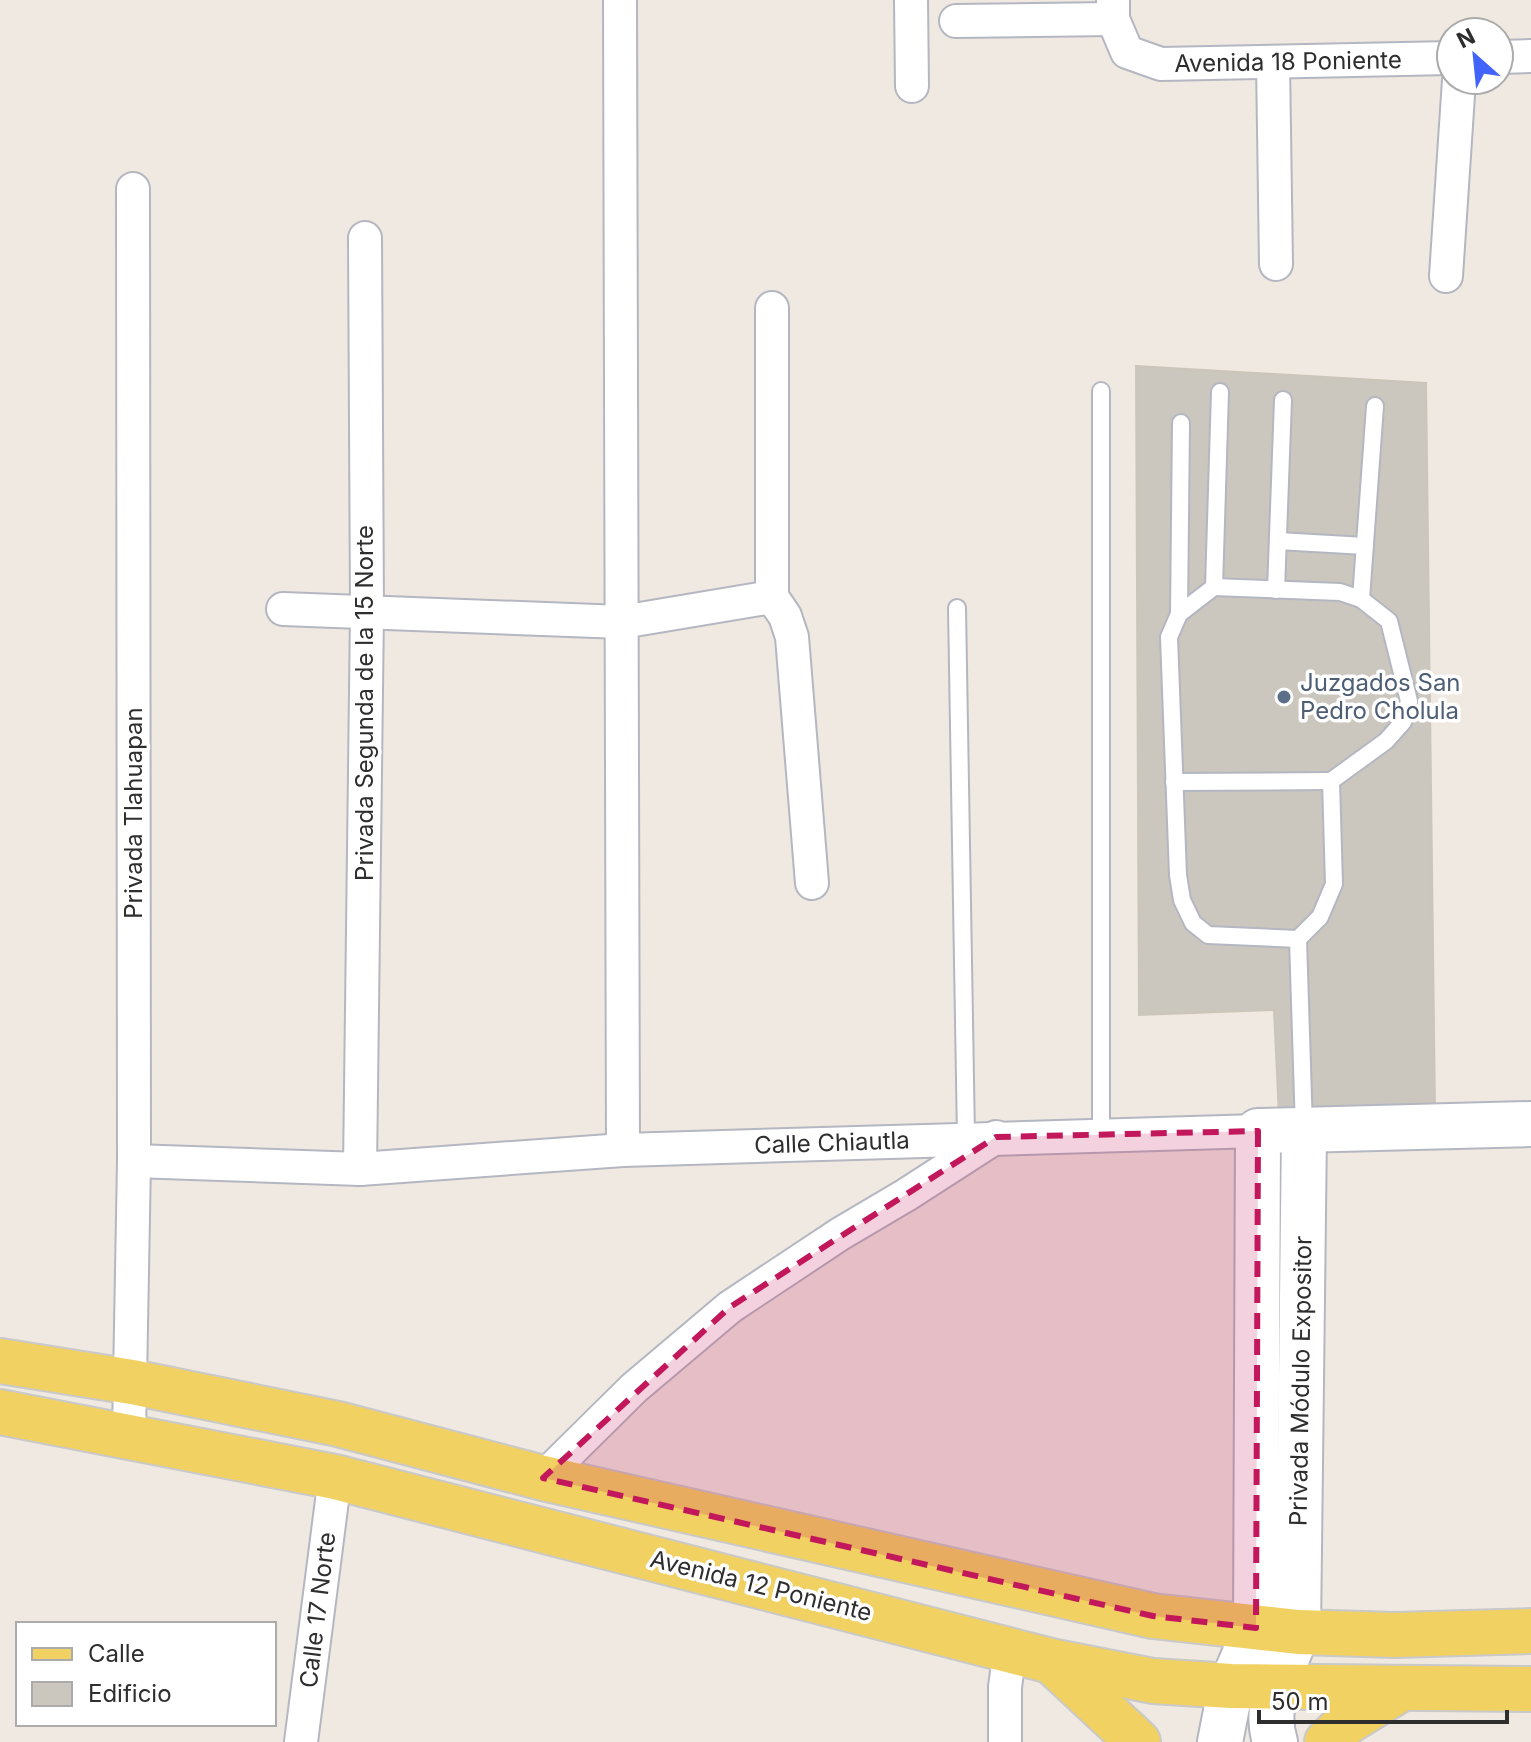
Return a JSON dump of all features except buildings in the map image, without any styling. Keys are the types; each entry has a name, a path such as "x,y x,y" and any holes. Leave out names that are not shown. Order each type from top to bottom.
{"main road":[{"path":"0,1361 132,1382 338,1424 543,1478 1153,1616 1277,1630 1395,1635 1531,1631"},
{"name":"Avenida 12 Poniente","path":"0,1412 335,1477 1051,1661 1153,1681 1399,1690 1531,1689"},
{"path":"1051,1661 1138,1742"},
{"path":"1327,1742 1347,1722 1399,1690"}],"street":[{"path":"620,0 623,1150"},
{"path":"911,0 912,86"},
{"path":"956,21 1113,9"},
{"name":"Avenida 18 Poniente","path":"1113,9 1127,52 1161,64 1435,58"},
{"path":"1273,62 1276,264"},
{"path":"1446,276 1458,96"},
{"name":"Privada Tlahuapan","path":"129,1436 134,1161 133,189"},
{"name":"Privada Segunda de la 15 Norte","path":"360,1169 367,611 365,238"},
{"path":"772,308 772,597 785,616 792,637 812,883"},
{"path":"283,609 622,622 772,597"},
{"name":"Calle Chiautla","path":"134,1161 360,1169 623,1150 1531,1124"},
{"name":"Privada Módulo Expositor","path":"1277,1630 1304,1130"},
{"name":"Privada Módulo Expositor","path":"1258,1131 1277,1630"},
{"path":"543,1478 634,1388 730,1307 981,1138"},
{"name":"Calle 17 Norte","path":"301,1742 335,1477"},
{"path":"1220,1742 1231,1686 1277,1630"},
{"path":"1275,1742 1270,1726 1277,1630"},
{"path":"1005,1742 1005,1687 1010,1650"}],"lane":[{"path":"1101,391 1101,1136"},
{"path":"1214,587 1220,392"},
{"path":"1276,590 1283,400"},
{"path":"1361,599 1375,406"},
{"path":"1181,423 1179,614 1169,637 1178,875 1182,900 1193,923 1208,935 1298,939"},
{"path":"1278,541 1365,546"},
{"path":"1174,782 1331,781 1386,741 1403,722 1409,701 1389,621 1361,599 1340,592 1214,587 1179,614"},
{"path":"957,608 981,1138"},
{"path":"1304,1130 1298,939 1320,917 1334,884 1331,781"}],"highlighted area":[{"path":"1258,1131 1256,1628 1153,1616 543,1478 730,1307 996,1137"}],"place":[{"name":"Juzgados San Pedro Cholula","path":"1284,697"}]}
